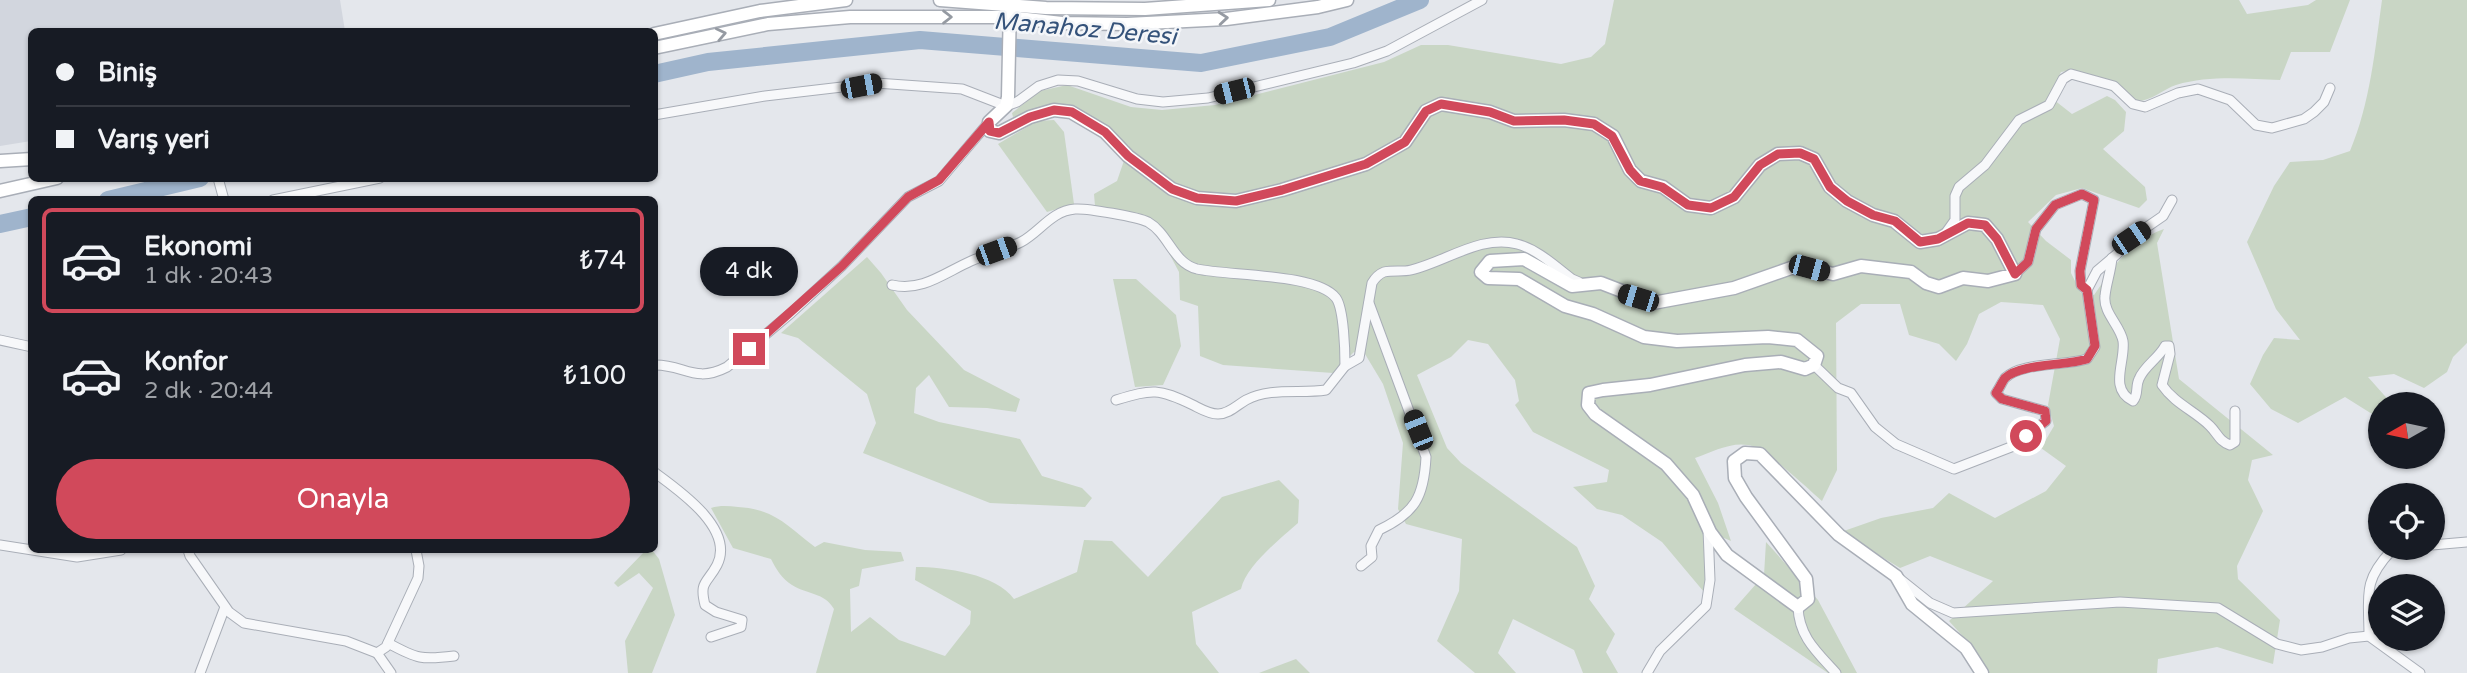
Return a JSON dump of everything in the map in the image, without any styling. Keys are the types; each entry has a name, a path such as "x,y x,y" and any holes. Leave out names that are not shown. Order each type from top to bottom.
{"street":[{"path":"658,33 785,7 846,0"},
{"path":"940,0 1009,17 1046,8 1145,9 1269,0"},
{"path":"658,47 768,24 850,17 1009,17 1062,23 1139,23 1226,19 1318,7 1347,0"},
{"path":"658,114 765,96 876,83 962,89 1017,102 1039,86 1058,80 1078,81 1137,100 1163,102 1208,98 1353,63 1387,51 1482,0"},
{"path":"658,365 699,375 715,373 727,367 842,266 908,197 939,180 1007,101 1009,17"},
{"path":"1944,236 1955,220 1955,196 1959,187 1985,165 2019,120 2049,105 2063,79 2071,74 2114,86 2133,104 2145,107 2178,93 2198,89 2230,100 2256,125 2272,128 2304,118 2325,102 2330,88"},
{"path":"989,122 990,131 999,133 1030,117 1054,110 1072,112 1105,132 1128,156 1172,189 1197,198 1236,201 1366,164 1405,142 1426,111 1441,104 1490,112 1514,121 1564,120 1594,124 1612,136 1630,170 1640,181 1662,187 1688,205 1711,208 1734,197 1760,165 1769,159 1778,154 1800,153 1814,159 1830,187 1847,201 1873,215 1895,221 1920,242 1944,236 1968,223 1985,225 1997,239 2015,274"},
{"path":"0,161 28,159"},
{"path":"0,191 39,182"},
{"path":"292,196 360,182"},
{"path":"1798,607 1727,555 1708,527 1693,495 1666,464 1595,414 1588,405 1589,393 1603,390 1650,385 1745,365 1782,362 1805,369 1814,365 1817,356 1797,340 1768,337 1677,341 1644,337 1593,314 1564,306 1519,279 1488,278 1480,272 1490,261 1524,259 1572,286 1601,283 1653,303 1734,288 1790,268 1809,268 1833,274 1861,266 1911,272 1926,283 1939,287 1963,278 1989,281 2015,274 2028,262 2036,229 2055,205 2082,194 2094,200 2080,271 2081,285 2087,290"},
{"path":"1814,365 1838,388 1851,393 1875,427 1896,444 1954,469 2011,447 2046,421 2045,411 2002,399 1996,393 2006,377 2026,369 2073,364 2087,359 2095,346 2087,290 2097,271 2131,238 2163,216 2172,200"},
{"path":"892,285 906,288 924,284 972,260 1021,242 1052,217 1074,209 1112,214 1148,222 1167,242 1181,263 1197,269 1257,275 1322,287 1337,299 1344,335 1345,366"},
{"path":"1116,400 1139,393 1165,391 1207,412 1219,414 1228,412 1248,398 1280,392 1326,390 1345,366 1359,358 1372,283 1383,272 1411,270 1482,244 1515,243 1526,247 1572,279 1587,284"},
{"path":"2112,258 2105,296 2106,309 2121,334 2123,352 2119,379 2122,392 2133,401 2137,396 2139,378 2165,345 2169,346 2170,354 2162,385 2170,397 2206,422 2221,442 2230,444 2235,442 2235,411"},
{"path":"1361,566 1372,556 1371,546 1379,530 1412,508 1425,482 1426,457 1368,301"},
{"path":"0,340 28,346"},
{"path":"1798,607 1808,599 1806,579 1735,478 1734,461 1745,453 1760,454 1839,535 1930,603 1953,613 2120,602 2218,608 2277,644 2301,650 2368,636"},
{"path":"658,475 697,508 715,528 720,539 720,557 704,582 702,593 705,605 716,612 742,620 741,626 711,637"},
{"path":"1647,673 1660,651 1706,606 1710,580 1708,527"},
{"path":"2445,544 2467,542"},
{"path":"0,545 28,549"},
{"path":"51,553 77,557 102,553"},
{"path":"189,553 225,607 244,623 346,641 377,653 391,673"},
{"path":"377,653 388,643 418,578 417,553"},
{"path":"1896,576 1912,604 1966,648 1982,673"},
{"path":"200,673 225,607"},
{"path":"1798,607 1798,621 1803,634 1814,651 1836,673"},
{"path":"388,643 412,657 427,659 454,656"},
{"path":"2390,651 2420,673"}],"shaded area":[{"path":"0,0 340,0 345,28 28,28 28,141 0,146"}],"green space":[{"path":"1614,0 2239,0 2247,14 2308,5 2316,0 2350,0 2330,52 2291,52 2280,80 2202,80 2176,85 2147,99 2136,101 2072,70 2061,72 2049,96 2072,114 2107,96 2126,112 2124,131 2103,149 2145,187 2147,200 2139,208 2082,188 2056,195 2028,222 2046,241 2071,260 2071,273 2081,293 2094,295 2123,256 2141,241 2164,229 2157,243 2179,379 2273,455 2252,460 2248,480 2263,511 2237,566 2238,579 2280,620 2273,664 2217,647 2158,659 2157,673 1989,673 1977,652 1949,621 1993,581 1930,556 1900,568 1841,532 1881,518 1933,508 1949,493 1995,518 2046,491 2066,466 2041,448 2054,426 2048,405 2060,339 2043,305 2001,302 1979,314 1967,344 1956,361 1939,344 1909,335 1900,304 1861,304 1836,323 1837,470 1822,501 1755,447 1735,445 1695,458 1718,503 1731,541 1703,529 1706,568 1704,592 1662,542 1622,515 1597,509 1573,487 1607,482 1609,470 1533,432 1515,405 1519,401 1515,380 1488,344 1468,340 1451,357 1417,375 1447,448 1461,463 1577,547 1595,586 1589,599 1615,634 1606,652 1618,673 1583,673 1574,650 1513,619 1498,653 1516,673 1475,673 1437,641 1459,591 1462,539 1406,524 1398,509 1403,443 1383,384 1365,354 1354,352 1333,373 1223,365 1200,356 1198,306 1180,300 1179,272 1152,221 1095,206 1094,194 1117,181 1129,146 1081,111 1057,104 1013,117 1012,113 1040,91 1067,85 1131,107 1162,110 1215,105 1384,62 1421,45 1448,45 1561,64 1591,57 1605,44"},
{"path":"2382,0 2467,0 2467,343 2453,357 2447,372 2424,388 2394,374 2368,377 2381,392 2368,392 2368,411 2345,397 2298,423 2271,409 2250,384 2274,338 2300,340 2276,309 2247,242 2274,186 2290,162 2323,160 2350,151 2367,96"},
{"path":"1054,120 1064,132 1074,204 1047,212 998,144 1037,121"},
{"path":"867,257 907,310 964,370 1020,399 1016,412 949,407 929,375 916,388 914,413 939,422 1020,439 1042,476 1082,488 1092,498 1085,507 990,503 863,453 876,423 867,394 798,338 781,333"},
{"path":"1113,279 1136,279 1176,315 1181,346 1163,385 1135,387"},
{"path":"1279,480 1299,500 1298,523 1257,562 1241,589 1192,612 1196,644 1219,673 816,673 834,609 825,599 788,583 771,559 733,548 711,508 728,506 762,511 780,520 815,547 824,542 865,550 901,552 904,561 862,569 859,586 850,589 851,632 870,617 899,640 945,656 970,624 971,611 915,580 916,567 941,568 983,578 1006,590 1014,599 1077,572 1084,540 1112,541 1148,577 1222,497"},
{"path":"1766,542 1818,600 1857,673 1828,673 1734,609 1764,575"},
{"path":"643,553 654,553 659,559 675,615 652,673 628,673 625,641 653,588 639,573 618,587 614,583"},
{"path":"1296,659 1310,673 1259,673"}],"waterway":[{"name":"Manahoz Deresi","path":"658,73 708,62 920,40 1201,63 1330,37 1420,0"},
{"name":"Manahoz Deresi","path":"125,196 183,182"},
{"name":"Manahoz Deresi","path":"0,224 28,218"}],"route":[{"path":"749,349 842,266 908,197 939,180 989,122 990,131 999,133 1030,117 1054,110 1072,112 1105,132 1128,156 1172,189 1197,198 1236,201 1366,164 1405,142 1426,111 1441,104 1490,112 1514,121 1564,120 1594,124 1612,136 1630,170 1640,181 1662,187 1688,205 1711,208 1734,197 1760,165 1778,154 1800,153 1814,159 1830,187 1847,201 1873,215 1895,221 1920,242 1938,239 1968,223 1985,225 1997,239 2015,274 2028,262 2036,229 2055,205 2082,194 2094,200 2080,271 2081,285 2087,290 2095,346 2087,359 2073,364 2026,369 2006,377 1996,393 2002,399 2045,411 2046,421 2026,436"}]}
